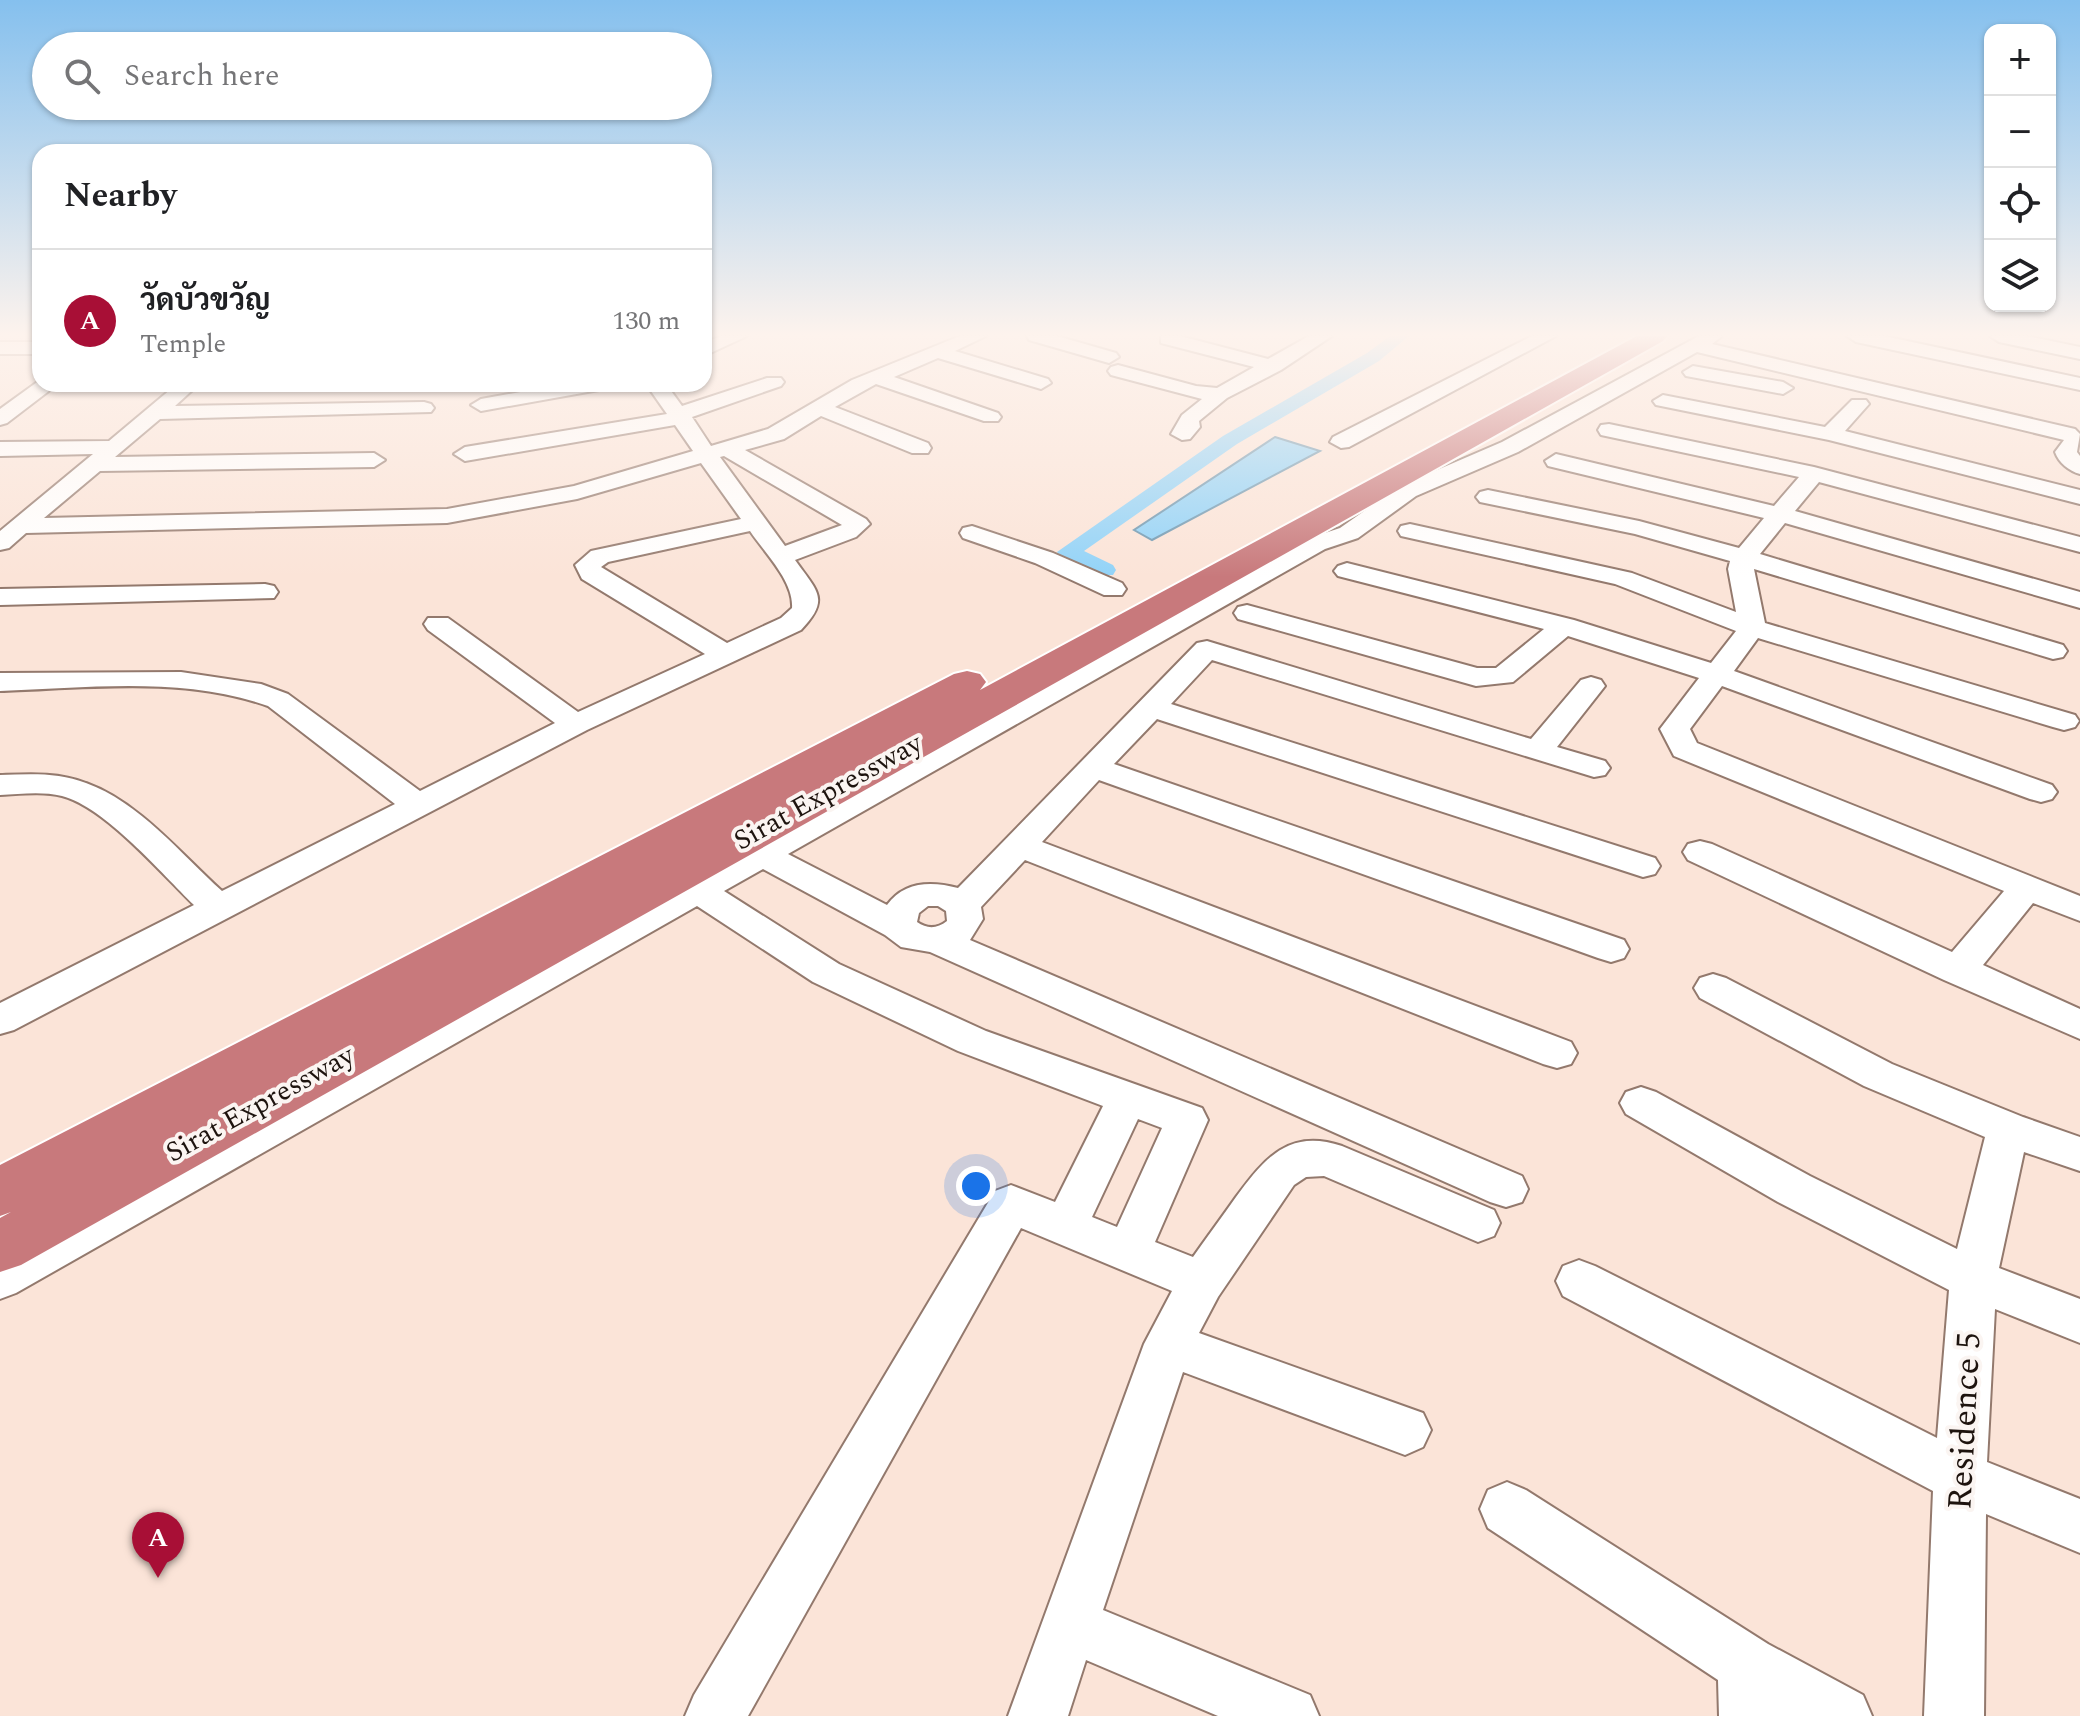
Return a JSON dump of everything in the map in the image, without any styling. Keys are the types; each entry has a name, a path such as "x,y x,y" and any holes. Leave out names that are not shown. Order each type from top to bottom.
{"highway":[{"name":"Sirat Expressway","path":"0,1192 1463,416"},
{"name":"Sirat Expressway","path":"0,1247 1510,416"}],"street":[{"path":"0,543 151,416"},
{"path":"0,1020 576,724 791,624 805,610 806,597 755,523 716,452 681,416"},
{"path":"465,454 681,416"},
{"path":"20,526 447,516 577,492 776,434 806,416"},
{"path":"840,416 920,448"},
{"path":"1182,434 1189,427 1189,419 1193,416"},
{"path":"1341,442 1391,416"},
{"path":"0,1279 1316,544 1349,533 1408,491 1510,447 1571,416"},
{"path":"1739,416 1830,434 2080,497"},
{"path":"1830,434 1847,416"},
{"path":"1909,416 2026,444"},
{"path":"2011,416 2070,429"},
{"path":"2021,416 2070,429"},
{"path":"2070,429 2066,452 2080,467"},
{"path":"1609,430 1814,474 2080,545"},
{"path":"0,449 113,447"},
{"path":"716,452 858,524 847,532 779,557"},
{"path":"95,464 374,460"},
{"path":"1556,461 1781,512 2080,600"},
{"path":"1814,474 1744,557 1741,569 1752,628 1675,729 1685,749 2080,909"},
{"path":"1488,497 1639,528 2053,651"},
{"path":"725,654 591,574 588,565 600,556 755,523"},
{"path":"1410,531 1623,578 1752,628 2064,721"},
{"path":"972,533 1044,558 1113,589"},
{"path":"1347,571 1564,626 1716,674 2041,792"},
{"path":"0,597 265,592"},
{"path":"1247,613 1476,677 1503,676 1564,626"},
{"path":"438,624 576,724"},
{"path":"962,905 1207,649 1594,768"},
{"path":"0,682 197,683 258,690 278,700 419,806"},
{"path":"1538,750 1591,686"},
{"path":"1151,707 1643,866"},
{"path":"1094,768 1611,949"},
{"path":"0,785 46,783 73,789 102,801 218,907"},
{"path":"1019,845 1557,1053"},
{"path":"771,847 901,915 914,938 947,938 963,927 966,912 955,899 935,894 923,895 901,915"},
{"path":"1700,852 2080,1025"},
{"path":"1957,971 2027,887"},
{"path":"695,889 826,973 972,1041 1187,1120 1129,1250"},
{"path":"936,940 1492,1206 1327,1158 1297,1160 1279,1172 1202,1282 1168,1344 1038,1716"},
{"path":"1713,988 1878,1075 2008,1129 2080,1154"},
{"path":"1066,1225 1127,1098"},
{"path":"1641,1103 1794,1189 1973,1279 2080,1321"},
{"name":"Residence 5","path":"1954,1716 1960,1477 1973,1279 2008,1129"},
{"path":"715,1716 1011,1204 1202,1282"},
{"path":"1579,1281 1960,1477 2080,1526"},
{"path":"1168,1344 1405,1430"},
{"path":"1507,1509 1748,1690 1842,1716"},
{"path":"1070,1625 1289,1716"}],"water":[{"path":"1275,437 1320,451 1152,540 1134,530"}],"waterway":[{"path":"1105,570 1068,552 1230,440 1271,416"}],"place":[{"name":"วัดบัวขวัญ","path":"158,1578"}]}
